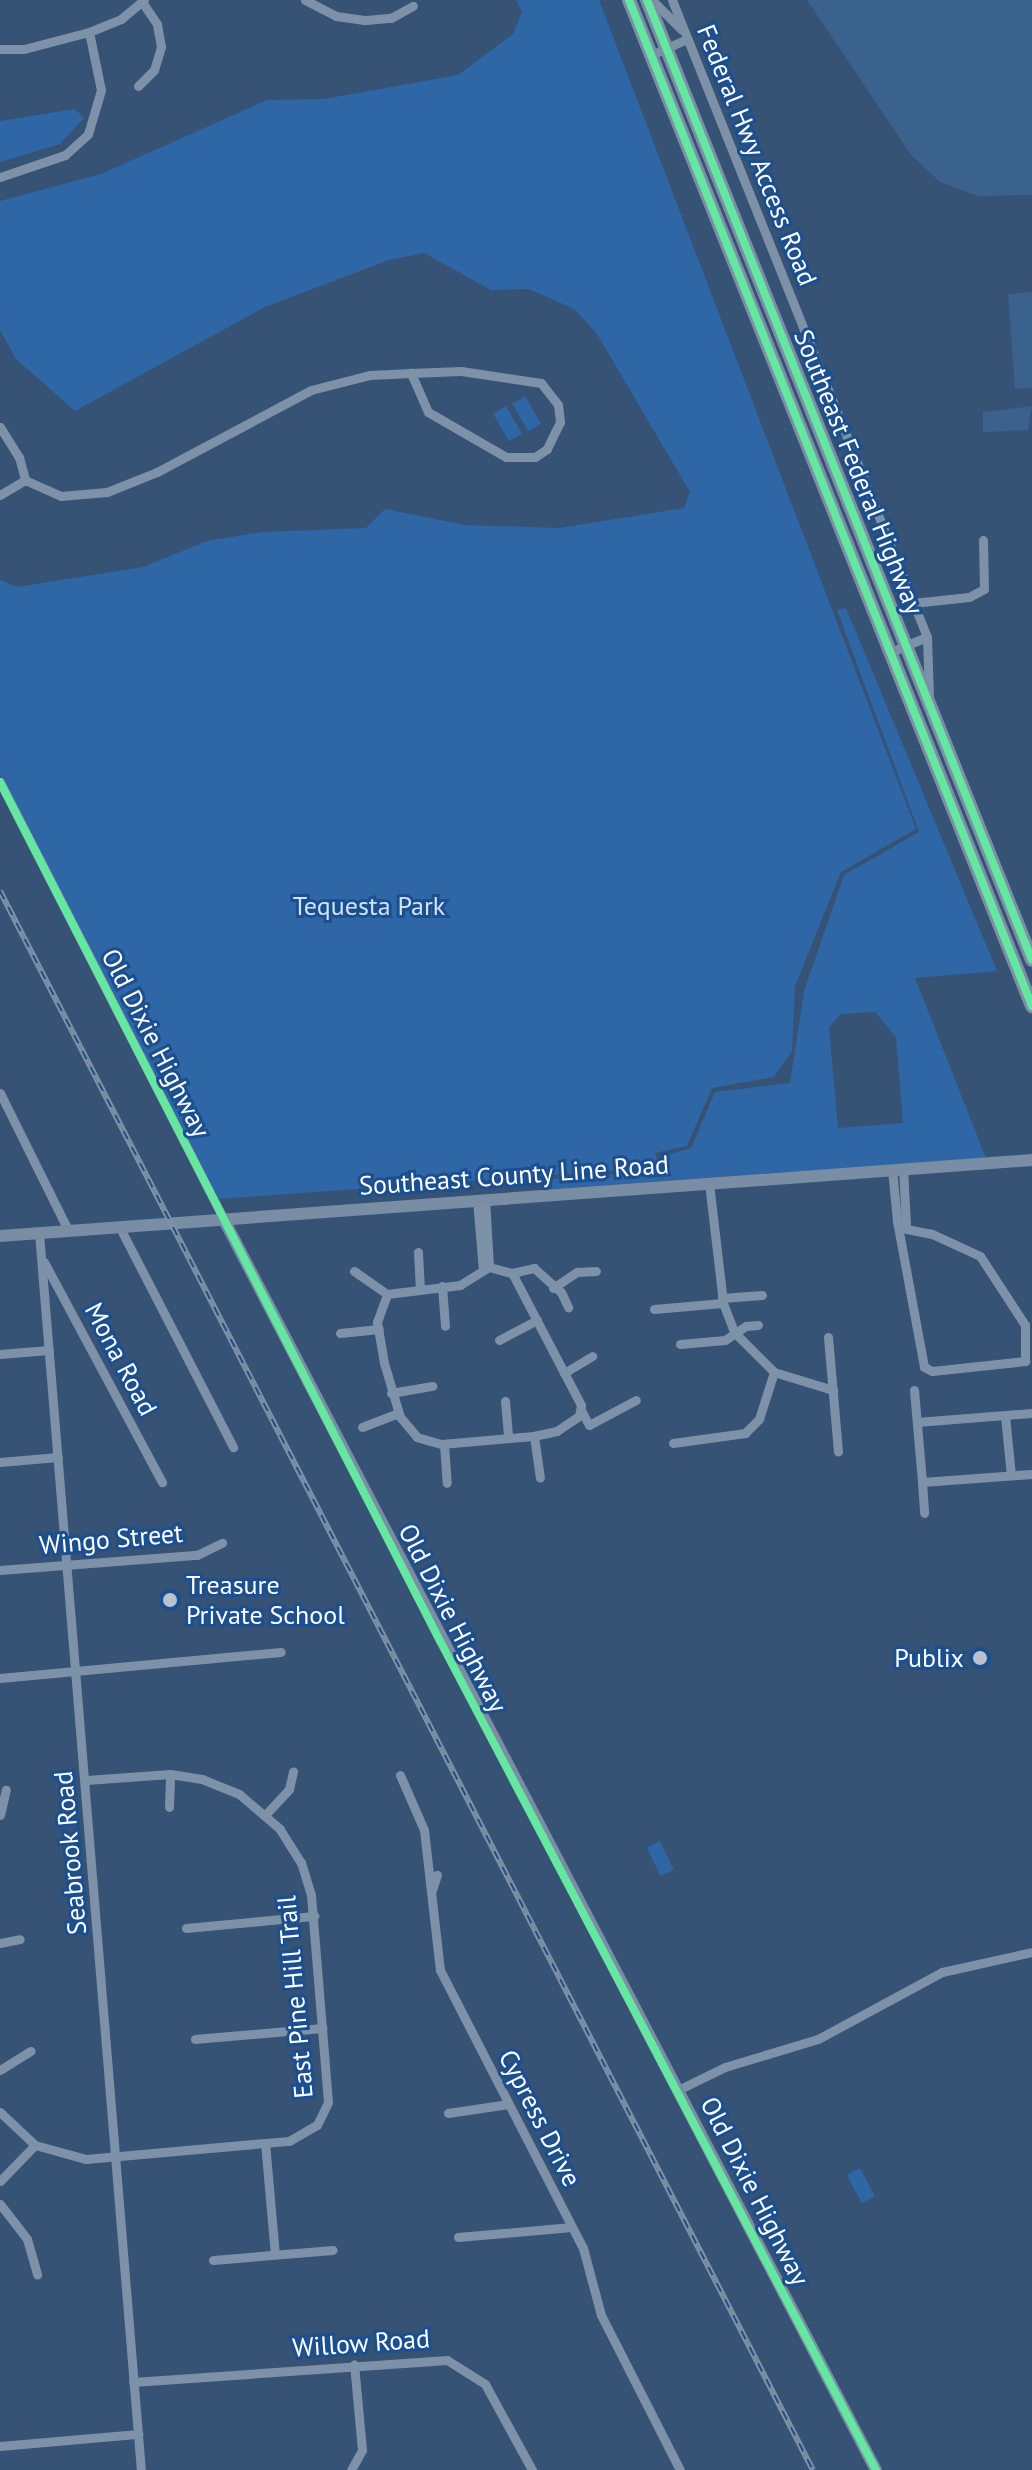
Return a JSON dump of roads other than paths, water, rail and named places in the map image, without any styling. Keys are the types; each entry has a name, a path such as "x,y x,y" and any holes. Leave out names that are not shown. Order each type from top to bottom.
{"main road":[{"name":"Southeast Federal Highway","path":"629,0 1032,1006"},
{"name":"Southeast Federal Highway","path":"650,0 1032,960"},
{"path":"1013,957 1032,974"}],"street":[{"path":"305,0 336,16 366,20 391,18 413,6"},
{"path":"650,0 686,36 651,55"},
{"name":"Federal Hwy Access Road","path":"672,0 927,637 929,703"},
{"path":"0,49 24,49 89,32 143,1 160,32 161,47 154,70 138,86"},
{"path":"0,177 65,155 88,134 101,90 89,32"},
{"path":"25,480 61,496 107,492 157,472 311,390 370,375 411,373 485,373 541,383 558,405 556,437 535,457 520,460 493,452 428,412 411,373"},
{"path":"0,427 19,457 25,480"},
{"path":"0,495 25,480"},
{"path":"913,603 969,597 984,589 983,540"},
{"path":"891,652 927,637"},
{"name":"Old Dixie Highway","path":"0,782 223,1218 680,2089 876,2470"},
{"path":"0,1093 3,1105 68,1230"},
{"name":"Southeast County Line Road","path":"0,1236 1032,1160"},
{"path":"898,1169 901,1206 904,1227 924,1367 932,1371 1025,1361 1025,1325 980,1256 904,1227"},
{"path":"709,1183 722,1301 736,1335 774,1372 833,1390"},
{"path":"481,1200 486,1269"},
{"path":"119,1226 233,1447"},
{"name":"Seabrook Road","path":"39,1233 118,2156 141,2470"},
{"path":"418,1252 420,1287"},
{"name":"Mona Road","path":"41,1256 162,1482"},
{"path":"568,1307 534,1268 512,1273 486,1269 471,1281 387,1294 378,1308 379,1329 391,1393 398,1413 417,1437 444,1444 534,1436 573,1424 581,1410"},
{"path":"354,1271 387,1294"},
{"path":"553,1288 577,1272 596,1271"},
{"path":"512,1273 589,1425 636,1400"},
{"path":"442,1286 445,1326"},
{"path":"654,1309 762,1295"},
{"path":"499,1340 537,1320"},
{"path":"680,1344 736,1335 746,1326 758,1325"},
{"path":"340,1333 379,1329"},
{"path":"828,1337 838,1452"},
{"path":"0,1354 49,1350"},
{"path":"564,1373 592,1356"},
{"path":"673,1443 745,1433 759,1419 774,1372"},
{"path":"391,1393 432,1386"},
{"path":"914,1390 924,1513"},
{"path":"505,1401 508,1438"},
{"path":"362,1427 398,1413"},
{"path":"917,1422 1032,1413"},
{"path":"1005,1416 1011,1475"},
{"path":"534,1436 540,1478"},
{"path":"444,1444 447,1483"},
{"path":"0,1462 58,1457"},
{"path":"922,1482 1032,1474"},
{"name":"Wingo Street","path":"0,1570 197,1555 222,1543"},
{"path":"0,1678 281,1652"},
{"path":"266,1814 289,1789 293,1771"},
{"path":"169,1807 170,1774"},
{"name":"East Pine Hill Trail","path":"35,2145 71,2158 296,2139 323,2114 329,2089 314,1916 301,1863 266,1814 221,1785 170,1774 86,1780"},
{"name":"Cypress Drive","path":"400,1775 424,1830 430,1906 440,1970 572,2227 601,2315 680,2470"},
{"path":"0,1815 6,1790"},
{"path":"430,1906 437,1875"},
{"path":"186,1928 314,1916"},
{"path":"0,1943 20,1939"},
{"path":"680,2089 725,2067 818,2039 942,1972 1032,1952"},
{"path":"195,2039 323,2028"},
{"path":"0,2070 30,2051"},
{"path":"448,2113 508,2104"},
{"path":"0,2112 35,2145 0,2181"},
{"path":"265,2143 275,2255"},
{"path":"0,2204 27,2239 37,2275"},
{"path":"458,2237 572,2227"},
{"path":"213,2260 333,2250"},
{"name":"Willow Road","path":"133,2382 432,2358 468,2369 490,2390 532,2470"},
{"path":"351,2470 362,2450 354,2364"},
{"path":"0,2446 138,2434"}],"railway":[{"path":"0,891 813,2470"}],"place":[{"name":"Treasure Private School","path":"170,1600"},
{"name":"Publix","path":"980,1658"}],"park label":[{"name":"Tequesta Park","path":"369,906"}]}
